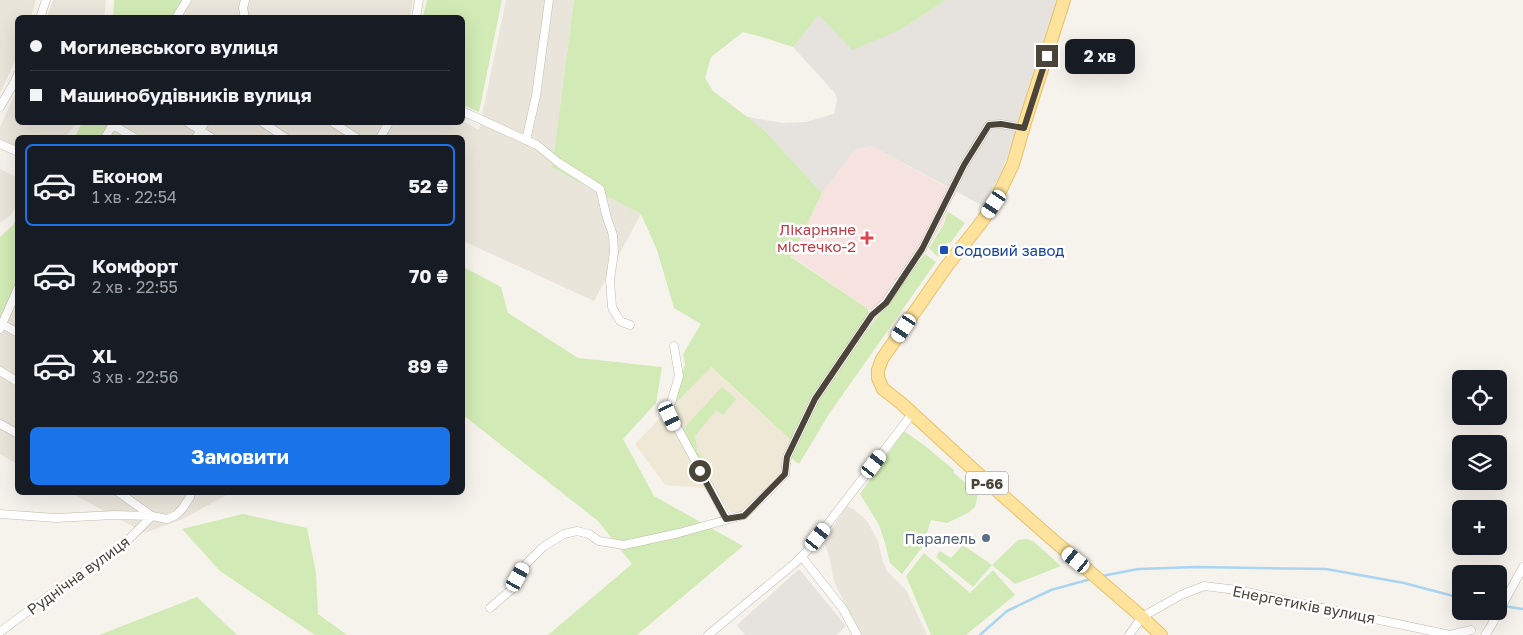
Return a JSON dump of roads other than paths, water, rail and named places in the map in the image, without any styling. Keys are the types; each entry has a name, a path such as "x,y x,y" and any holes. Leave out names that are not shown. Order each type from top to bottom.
{"main road":[{"name":"Р-66","path":"1064,0 1013,164 994,204 946,267 882,359 878,370 878,378 883,389 1161,635"}],"street":[{"path":"41,15 46,0"},
{"path":"178,15 187,0"},
{"path":"244,15 243,8 245,0"},
{"path":"416,15 419,0"},
{"path":"526,140 536,96 549,0"},
{"path":"0,107 15,81"},
{"path":"465,112 537,145 559,163 600,189 613,235 614,252 610,280 612,307 620,321 630,325"},
{"path":"490,608 512,589 524,566 543,547 564,534 577,531 589,534 599,541 624,545 744,516 785,474 787,457 815,399 872,315 886,303 922,249 964,165 989,125 1001,124 1024,128"},
{"path":"116,125 130,135"},
{"path":"266,125 282,135"},
{"path":"337,125 352,135"},
{"path":"0,144 15,151"},
{"path":"15,294 1,327 15,332"},
{"path":"674,346 679,376 668,409 670,416 726,519"},
{"path":"0,371 15,380"},
{"path":"708,635 802,557 912,414"},
{"path":"0,424 15,432"},
{"path":"122,495 152,516 167,519 176,515 190,495"},
{"name":"Руднічна вулиця","path":"0,514 56,518 114,515 152,516"},
{"name":"Руднічна вулиця","path":"0,632 123,544 152,516"},
{"path":"802,557 843,609 856,635"},
{"path":"1485,635 1523,567"},
{"name":"Енергетиків вулиця","path":"1142,617 1181,594 1204,586 1237,590 1450,635 1471,630"},
{"path":"1129,635 1142,617"}],"waterway":[{"path":"1102,576 1138,569 1197,567 1326,569 1404,583 1452,596"},
{"path":"980,635 1007,611 1051,590 1091,579"},
{"path":"1507,607 1523,609"}],"place":[{"name":"Лікарняне містечко-2","path":"867,238"},
{"name":"Содовий завод","path":"944,250"},
{"name":"Паралель","path":"986,538"}]}
